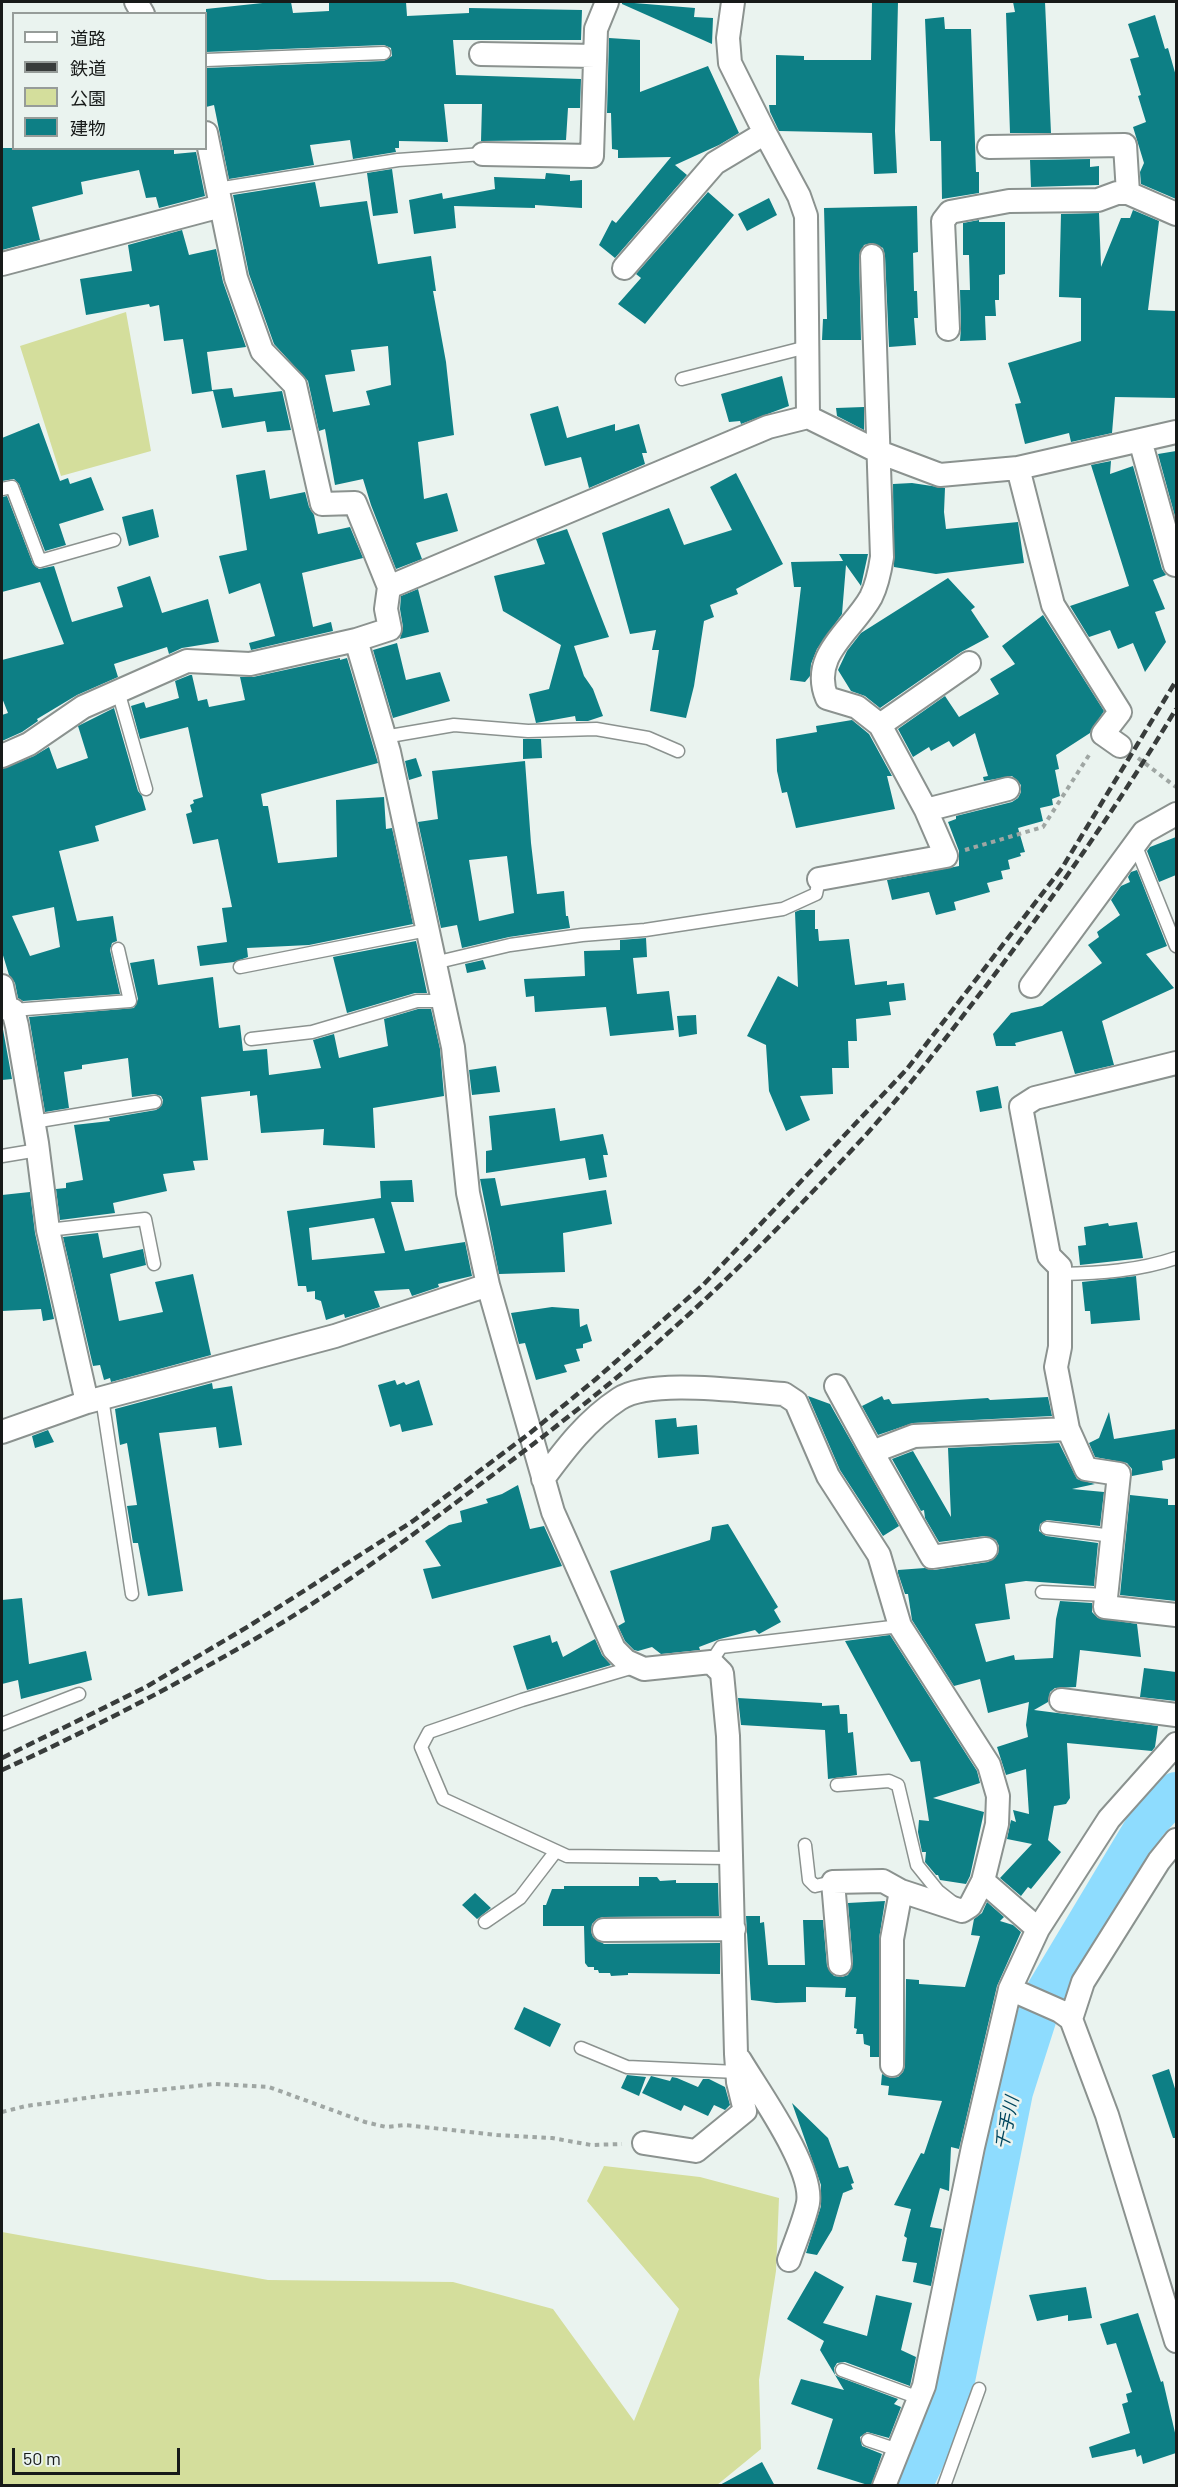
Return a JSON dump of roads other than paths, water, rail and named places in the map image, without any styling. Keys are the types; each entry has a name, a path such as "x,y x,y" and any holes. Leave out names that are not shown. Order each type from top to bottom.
{"street":[{"path":"483,154 592,156 596,29 607,2"},
{"path":"733,2 728,38 730,63 799,196 806,216 808,417"},
{"path":"481,54 595,56"},
{"path":"624,268 715,163 765,133"},
{"path":"2,756 29,744 83,707 187,661 250,664 356,640 390,629 386,609 389,587 355,503 322,504 295,385 262,351 236,278 207,139"},
{"path":"989,147 1125,145 1128,193"},
{"path":"948,329 943,221 950,212 1009,201 1098,200 1117,193 1128,193 1176,214"},
{"path":"2,264 219,198"},
{"path":"819,879 946,855 926,810 880,725 857,707 827,698 822,685 833,644 870,598 879,575 882,557 872,256"},
{"path":"389,587 768,427 808,417 879,452 940,475 1018,468 1176,432"},
{"path":"1140,440 1175,566"},
{"path":"1018,468 1053,605 1120,712 1111,740"},
{"path":"356,640 384,736 407,832 453,1047 468,1193 488,1285 553,1512 614,1649 626,1660 644,1669 711,1662 722,1673 728,1736 737,2063 745,2111 696,2151 644,2143"},
{"path":"880,725 969,663"},
{"path":"926,810 1008,789"},
{"path":"1031,987 1144,832 1176,814"},
{"path":"2,986 33,1122 48,1230 66,1318 95,1400"},
{"path":"1176,1063 1035,1098 1021,1107 1049,1256 1060,1267 1060,1347 1056,1367 1068,1429 1086,1469 1119,1474 1105,1607 1176,1615"},
{"path":"2,1432 95,1400 335,1336 488,1285"},
{"path":"836,1386 932,1557 986,1549"},
{"path":"543,1479 577,1433 621,1398 641,1391 682,1388 784,1394 796,1402 828,1476 879,1555 900,1626 989,1765 998,1796 997,1824 983,1881 970,1906 962,1911 901,1891 883,1881 833,1882 840,1964"},
{"path":"872,1452 914,1436 1068,1429"},
{"path":"1061,1700 1176,1714"},
{"path":"884,2486 924,2386 973,2147 1015,1991 1038,1929 1108,1819 1176,1744"},
{"path":"1066,2015 1083,1982 1159,1861 1174,1849"},
{"path":"983,1881 1038,1929"},
{"path":"892,2065 892,1939 901,1891"},
{"path":"604,1930 734,1929"},
{"path":"1015,1991 1066,2015 1107,2115 1172,2313 1176,2342"},
{"path":"737,2063 797,2156 807,2180 808,2202 789,2260"}],"lane":[{"path":"207,60 384,53"},
{"path":"219,198 398,160 483,154"},
{"path":"682,379 807,347"},
{"path":"2,489 12,487 40,561 114,540"},
{"path":"118,691 146,789"},
{"path":"384,736 454,725 528,731 596,729 648,738 678,751"},
{"path":"1135,844 1176,946"},
{"path":"434,963 510,945 582,935 645,930 783,909 816,894 819,879"},
{"path":"240,967 427,930"},
{"path":"7,1010 130,1001 118,949"},
{"path":"251,1039 312,1032 417,1001 442,1000"},
{"path":"33,1122 156,1102"},
{"path":"2,1156 38,1150"},
{"path":"48,1230 145,1219 154,1264"},
{"path":"1060,1274 1106,1273 1150,1267 1176,1258"},
{"path":"95,1400 132,1594"},
{"path":"1047,1528 1113,1536"},
{"path":"1042,1592 1106,1595"},
{"path":"711,1662 721,1647 900,1626"},
{"path":"637,1666 522,1700 429,1732 421,1747 443,1799 567,1857 731,1858"},
{"path":"2,1724 79,1694"},
{"path":"837,1785 889,1781 898,1785 917,1865 938,1890 962,1911"},
{"path":"805,1845 809,1880 815,1886 833,1882"},
{"path":"485,1922 520,1898 556,1851"},
{"path":"581,2048 627,2067 737,2063"},
{"path":"842,2370 919,2398"},
{"path":"944,2486 979,2389"},
{"path":"868,2440 898,2450"}],"waterway":[{"name":"千手川","path":"912,2486 950,2405 1013,2092 1044,1995 1147,1823 1176,1792"}],"railway":[{"path":"2,1758 146,1687 249,1626 413,1521 530,1433 596,1379 703,1285 907,1069 1062,868 1176,681"},
{"path":"2,1770 100,1723 197,1672 287,1620 339,1586 416,1532 543,1436 619,1375 693,1310 743,1263 815,1189 911,1082 1063,882 1176,709"}]}
